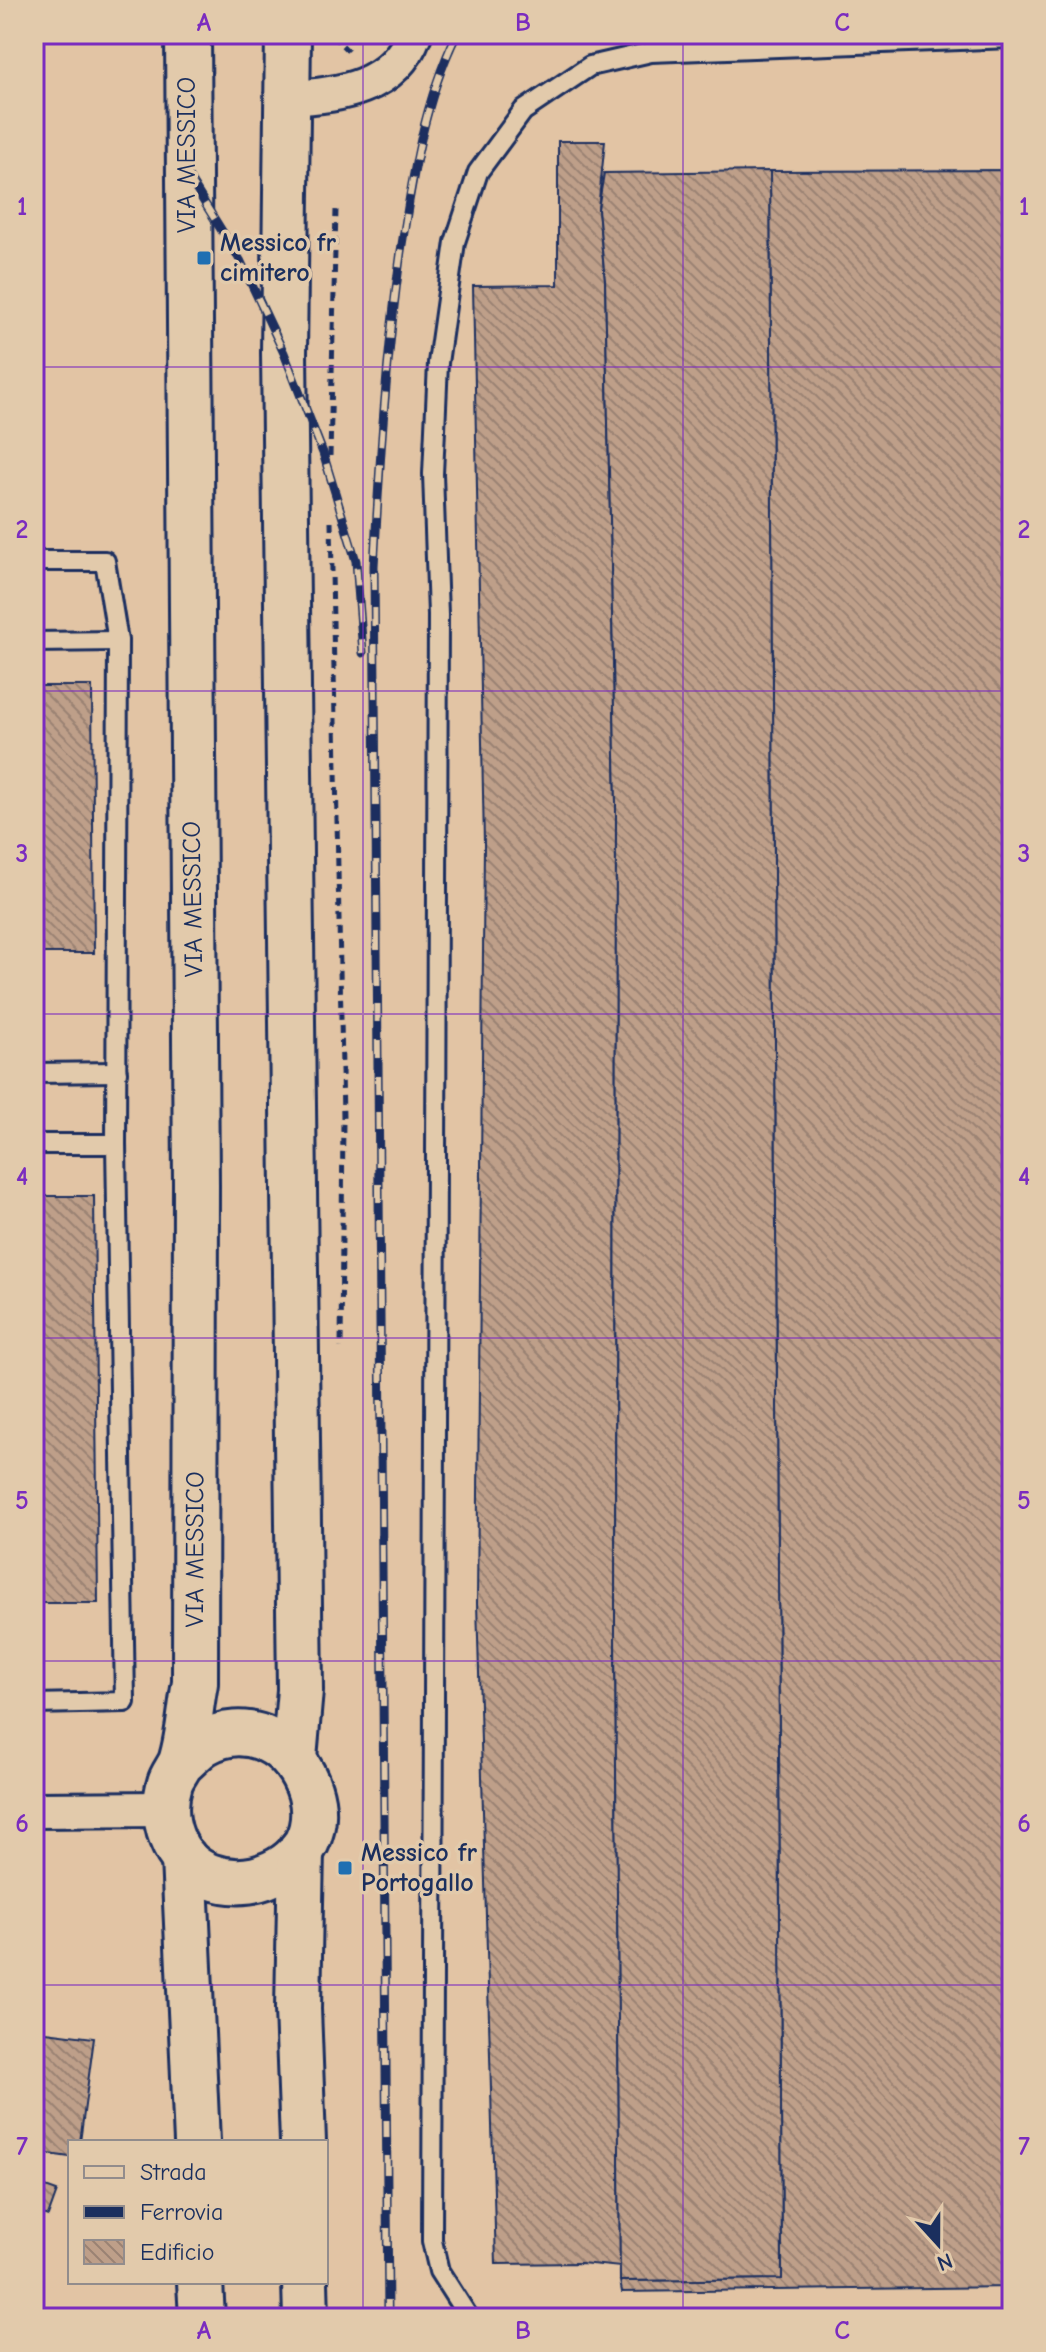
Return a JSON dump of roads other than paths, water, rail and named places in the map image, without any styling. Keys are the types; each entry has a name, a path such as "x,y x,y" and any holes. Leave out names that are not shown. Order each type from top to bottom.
{"street":[{"name":"VIA MESSICO","path":"164,1809 170,1781 181,1763 195,1683 196,1184 188,34"},
{"path":"288,34 284,353 300,1690 294,1758"},
{"path":"287,98 327,97 373,84 407,52 414,34"},
{"path":"181,1763 205,1742 236,1735 268,1740 294,1758 309,1784 313,1812 301,1850 298,2009 303,2140"},
{"path":"34,1810 164,1809 168,1832 184,1858 205,1875 231,1883 258,1880 270,1875 282,1869 301,1850"},
{"path":"184,1858 197,2140"},
{"path":"200,2284 202,2318"},
{"path":"305,2284 306,2318"}],"lane":[{"path":"469,2318 439,2271 432,2241 438,631 433,474 438,363 455,242 478,172 523,111 590,66 651,52 1012,38"},
{"path":"34,561 105,561 118,641 116,1144 125,1702 34,1704"},
{"path":"34,642 118,641"},
{"path":"34,1073 117,1072"},
{"path":"34,1144 116,1144"}],"railway":[{"path":"388,2318 374,566 387,369 405,224 428,113 457,34"},
{"path":"186,173 240,260 284,353 323,453 356,561 363,653"}],"place":[{"name":"Messico fr cimitero","path":"204,258"},
{"name":"Messico fr Portogallo","path":"345,1868"}]}
